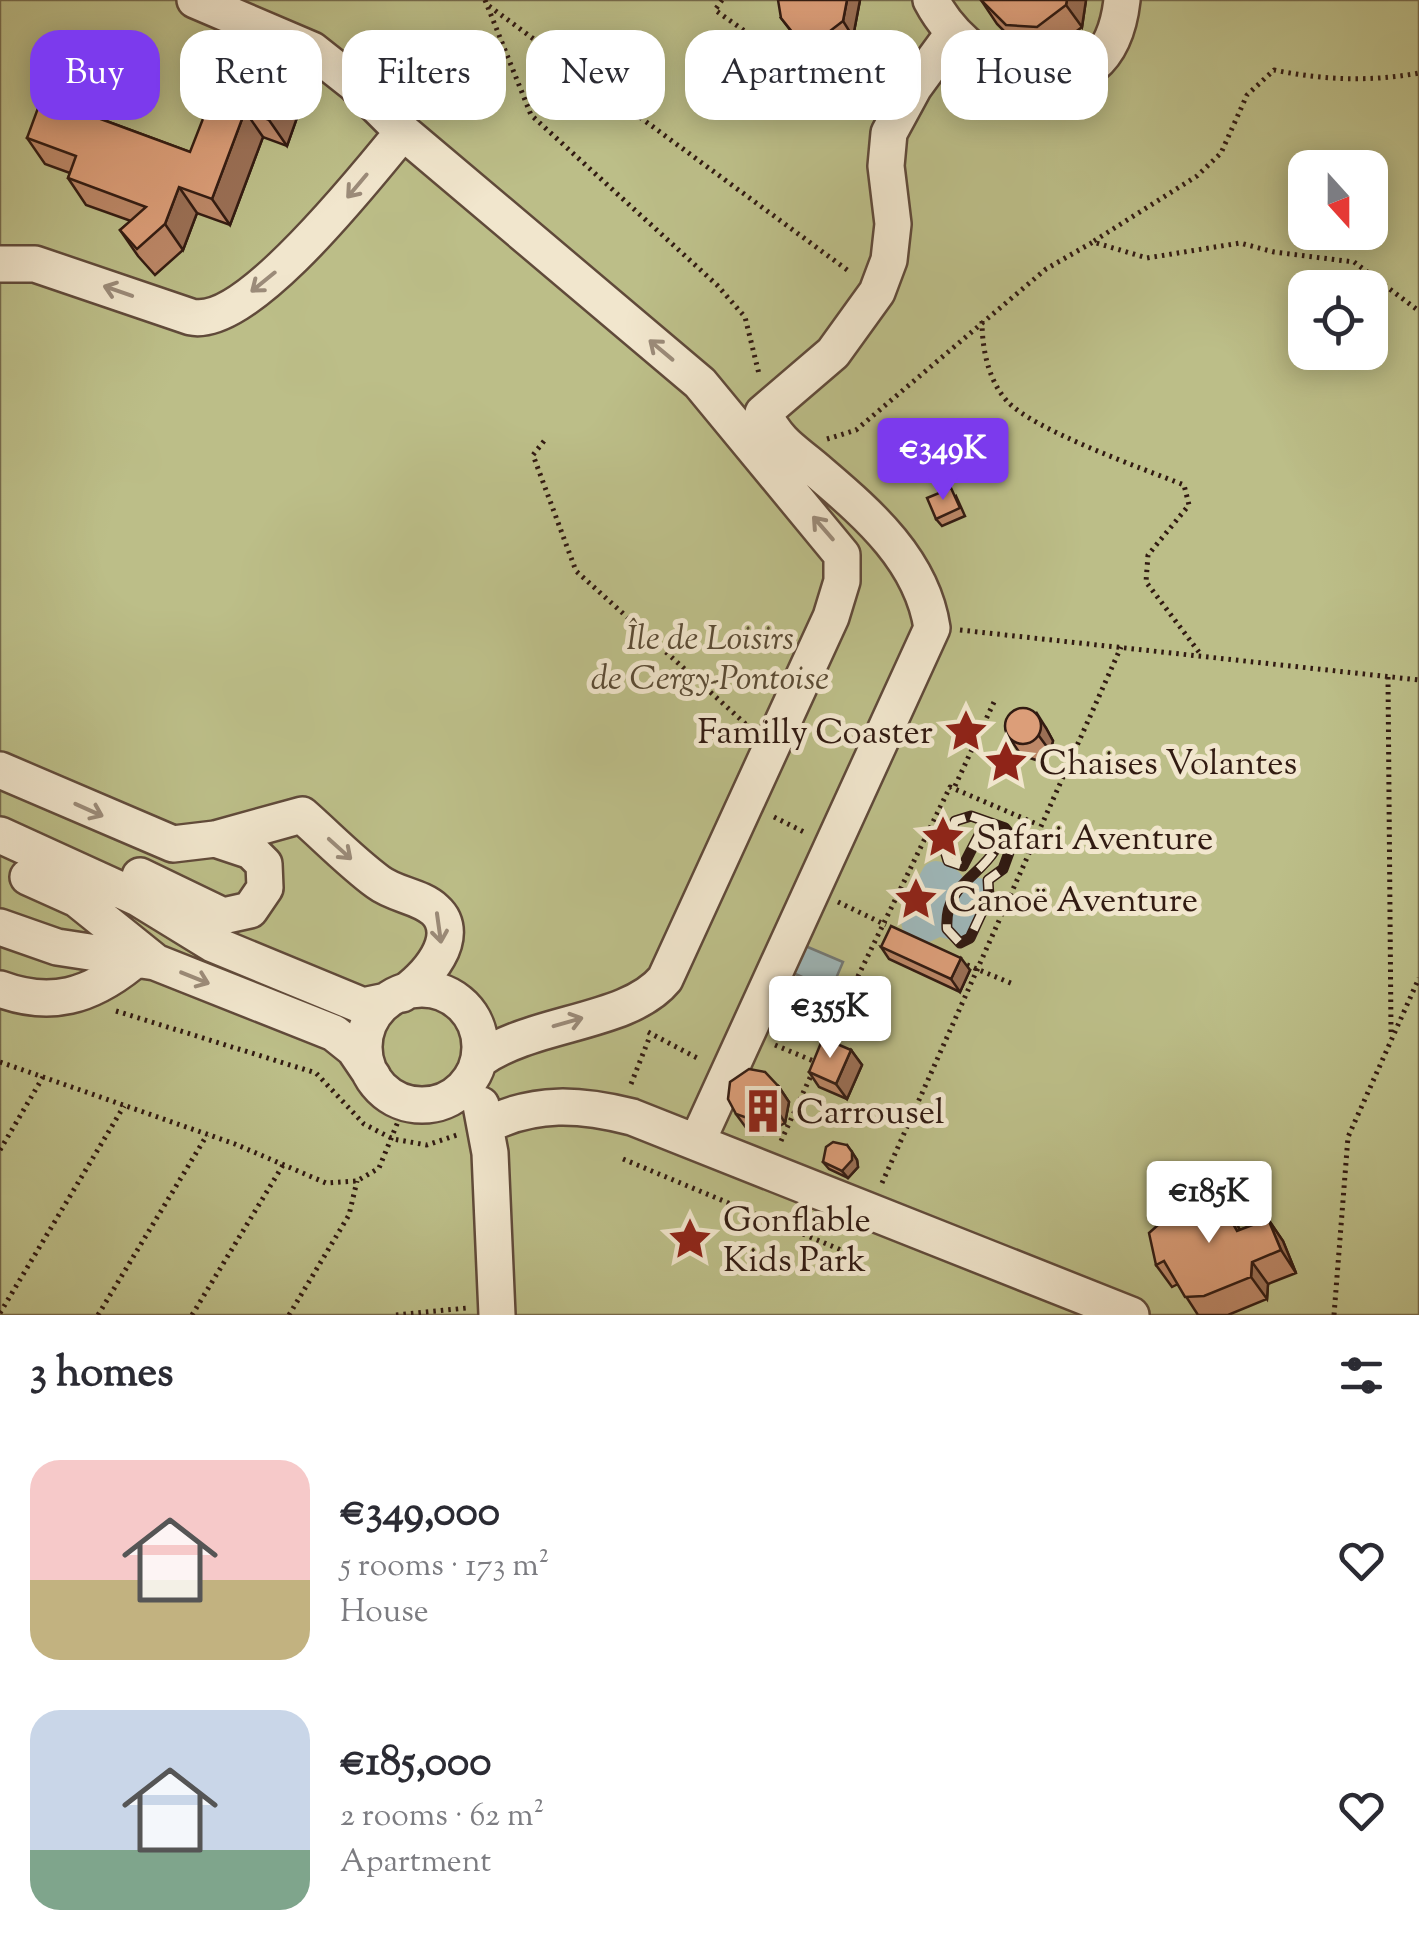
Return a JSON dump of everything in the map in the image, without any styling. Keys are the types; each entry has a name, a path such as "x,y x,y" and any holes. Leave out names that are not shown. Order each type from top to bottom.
{"street":[{"path":"195,0 312,50 700,384 834,540 844,565 837,600 776,741 658,988 628,1006 517,1038 476,1068 457,1093 419,1103"},
{"path":"931,0 949,30"},
{"path":"1108,47 1122,0"},
{"path":"698,1142 932,628 920,586 892,542 862,509 780,444 764,413 832,352 877,292 889,260 893,224 886,166 888,133 941,50"},
{"path":"0,264 35,264 191,316 210,318 232,307 311,240 403,132"},
{"path":"0,770 165,842 215,840 302,814 379,883 437,911 443,935 438,958 422,980 374,1016 365,1039 365,1055 373,1077"},
{"path":"0,819 91,855 212,913 224,916 250,910 265,888 264,864 250,852 215,840"},
{"path":"0,835 138,898 213,944 363,1006 437,991 458,1002 477,1028 476,1068 485,1136 497,1310"},
{"path":"0,865 77,899 143,962"},
{"path":"0,886 70,914 143,962"},
{"path":"0,906 334,1033 354,1049 390,1095 454,1111 485,1136"},
{"path":"0,927 57,947 143,962"},
{"path":"0,949 52,968 143,962"},
{"path":"0,989 43,999 79,995 143,962"},
{"path":"485,1136 531,1107 583,1106 620,1114 1131,1315"}],"path":[{"path":"722,0 714,10 742,30"},
{"path":"487,3 877,292"},
{"path":"487,3 532,114 717,285 744,316 771,404"},
{"path":"780,444 812,444 856,430 1046,269 1197,176 1221,153 1247,95 1274,70 1309,77 1381,80 1419,72"},
{"path":"870,120 888,133"},
{"path":"1092,242 1147,258 1240,243 1274,252 1354,262 1419,310"},
{"path":"982,321 982,352 1007,402 1057,431 1184,485 1189,506 1148,555 1146,582 1202,656"},
{"path":"544,441 533,455 576,570 754,731 776,741"},
{"path":"932,628 1419,680"},
{"path":"868,1214 1121,647"},
{"path":"1388,677 1391,1032"},
{"path":"955,786 994,702"},
{"path":"767,1171 878,930 886,925 950,786 1039,825"},
{"path":"767,814 812,836"},
{"path":"813,890 886,925"},
{"path":"954,959 1013,984"},
{"path":"1334,1315 1348,1137 1391,1032 1419,978"},
{"path":"98,1013 116,1011 316,1073 364,1124 393,1139 427,1145 485,1136"},
{"path":"745,1032 817,1062"},
{"path":"620,1114 650,1036"},
{"path":"0,1062 208,1134 326,1183 357,1182 379,1168 393,1139 419,1103"},
{"path":"0,1150 43,1078"},
{"path":"0,1313 124,1106"},
{"path":"98,1315 208,1134"},
{"path":"623,1158 858,1256"},
{"path":"192,1315 283,1165"},
{"path":"289,1315 349,1215 357,1182"},
{"path":"396,1315 497,1310"}],"green space":[{"name":"Île de Loisirs de Cergy-Pontoise","path":"0,0 1419,0 1419,1315 0,1315"}],"water":[{"path":"803,945 843,962 831,990 791,972"}],"building":[{"path":"778,0 847,0 843,21 831,30 791,30 781,18"},
{"path":"981,0 1067,0 1066,5 1037,27 1006,25"},
{"path":"34,120 103,120 190,152 203,120 242,120 212,199 179,187 165,224 137,249 120,230 146,207 68,178 76,156 27,138"},
{"path":"951,488 960,508 936,519 927,498"},
{"path":"1023,708 1036,713 1041,726 1036,739 1023,744 1010,739 1005,726 1010,713"},
{"path":"891,926 961,958 951,979 881,947"},
{"path":"823,1038 851,1050 836,1084 809,1072"},
{"path":"749,1069 765,1072 779,1087 775,1107 753,1120 736,1114 728,1099 730,1082"},
{"path":"833,1142 847,1145 852,1152 852,1160 842,1171 823,1162 826,1147"},
{"path":"1215,1192 1237,1231 1268,1219 1281,1250 1252,1262 1251,1277 1204,1296 1185,1297 1164,1261 1156,1265 1149,1233 1174,1211 1171,1203"}],"waterway":[{"path":"936,876 949,883 946,905 961,910 971,893 978,893 964,928 939,921 924,928 917,925 915,916 936,876"}],"railway":[{"path":"971,816 1005,828 1014,839 1003,869 988,880 989,897 970,938 960,943 947,929 951,902 995,850 991,838 979,835 963,866 948,861 945,851 955,821 971,816"}],"place":[{"name":"Familly Coaster","path":"966,731"},
{"name":"Chaises Volantes","path":"1006,762"},
{"name":"Safari Aventure","path":"943,837"},
{"name":"Canoë Aventure","path":"916,899"},
{"name":"Carrousel","path":"763,1111"},
{"name":"Gonflable Kids Park","path":"690,1239"}]}
